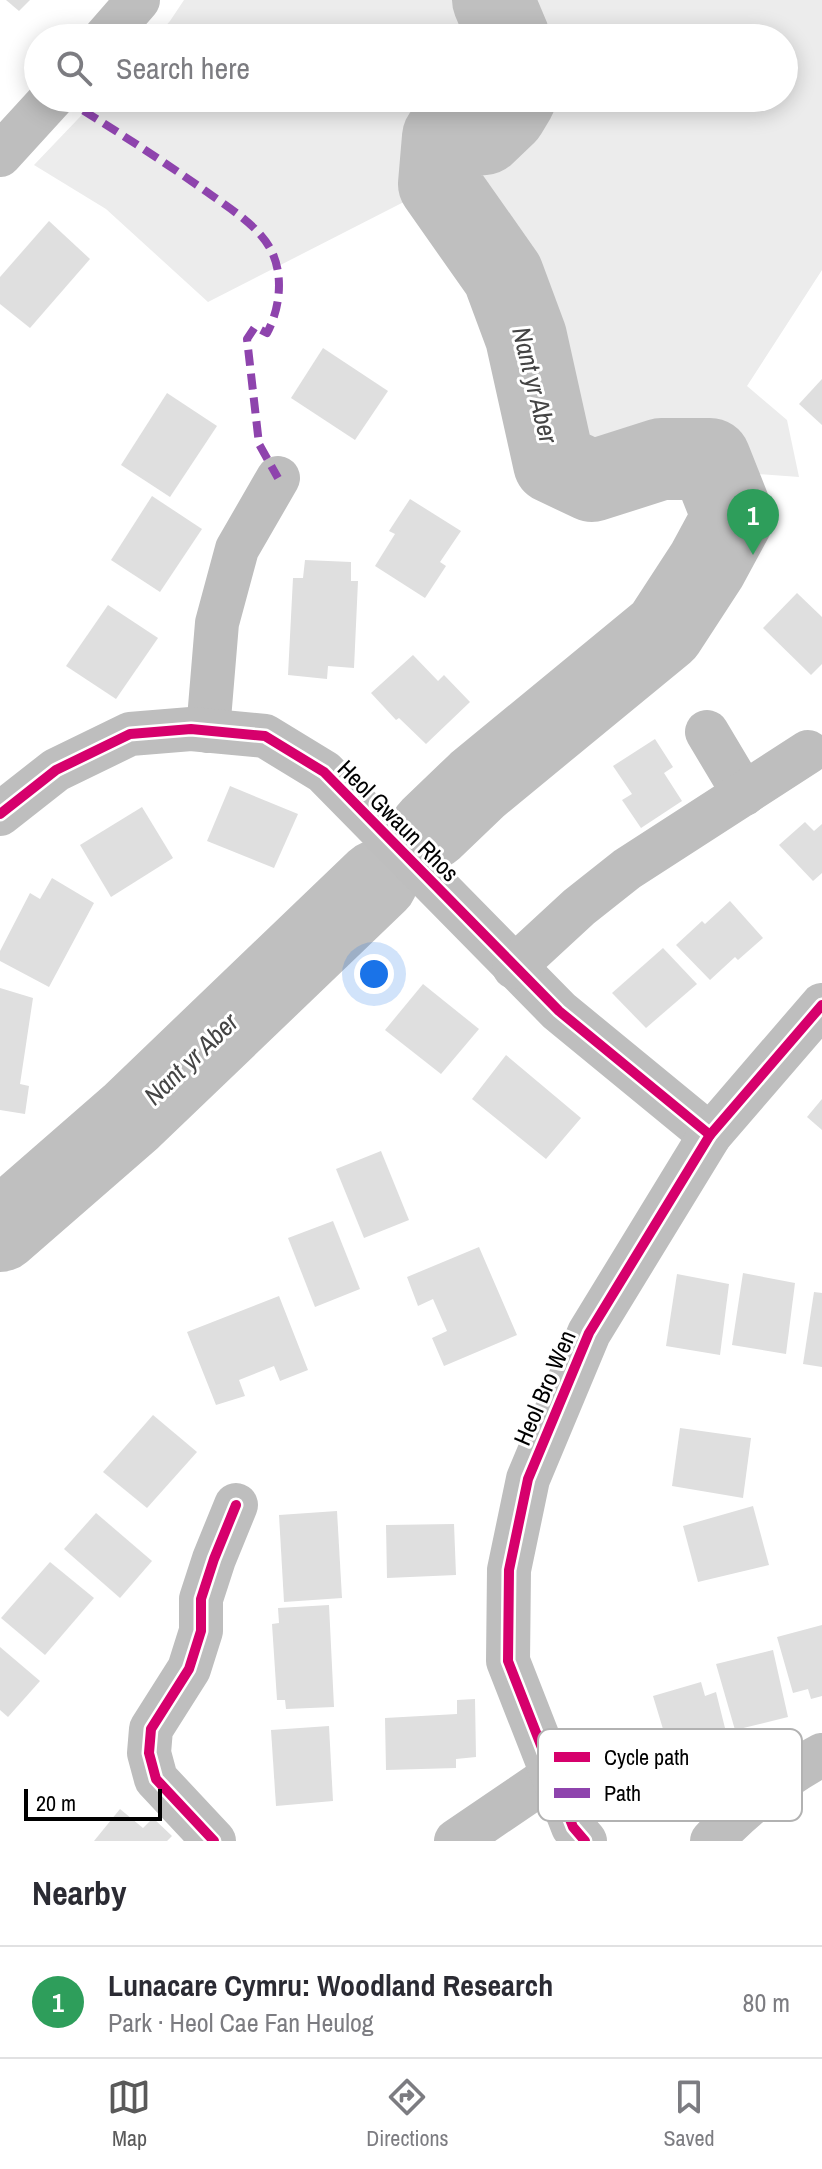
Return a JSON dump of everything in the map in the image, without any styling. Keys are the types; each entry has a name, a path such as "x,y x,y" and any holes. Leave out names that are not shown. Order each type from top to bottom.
{"street":[{"path":"117,24 138,0"},
{"path":"0,155 39,112"},
{"path":"208,731 217,623 237,549 278,478"},
{"name":"Heol Gwaun Rhos","path":"0,814 56,770 130,734 191,729 265,736 324,772 559,1011 710,1135"},
{"path":"707,732 744,794"},
{"path":"514,967 579,907 627,869 808,752"},
{"name":"Heol Bro Wen","path":"538,1737 508,1661 509,1570 528,1479 589,1333 710,1135 822,1005"},
{"path":"214,1841 156,1779 149,1753 151,1729 189,1669 201,1631 201,1599 236,1505"},
{"path":"802,1765 822,1755"},
{"path":"456,1841 538,1785"},
{"name":"Heol Bro Wen","path":"571,1821 585,1841"},
{"path":"712,1841 732,1821"}],"shaded area":[{"path":"184,0 822,0 822,270 747,386 787,420 799,477 744,473 710,459 661,459 592,481 554,463 526,337 503,276 439,184 208,302 106,209 34,165 85,112 798,112 798,24 167,24"}],"building":[{"path":"6,0 30,0 19,11"},
{"path":"49,221 90,259 30,328 0,304 0,277"},
{"path":"323,348 388,391 355,440 291,398"},
{"path":"822,379 822,425 799,404"},
{"path":"167,393 217,426 170,497 121,465"},
{"path":"152,496 202,529 160,592 111,560"},
{"path":"410,499 461,531 440,562 446,566 425,598 375,566 395,534 389,531"},
{"path":"305,560 351,562 351,581 358,581 354,668 328,666 327,679 288,675 293,578 303,578"},
{"path":"797,593 822,617 822,664 811,675 763,628"},
{"path":"108,605 158,638 116,699 66,666"},
{"path":"413,655 438,681 444,675 470,702 426,744 399,718 396,720 371,693"},
{"path":"655,739 673,767 664,773 682,801 641,828 622,800 632,794 613,766"},
{"path":"230,786 298,814 274,868 207,841"},
{"path":"142,807 173,858 111,897 80,845"},
{"path":"805,822 814,831 822,824 822,873 813,881 779,845"},
{"path":"52,878 94,903 49,987 0,961 0,951 30,893 40,899"},
{"path":"730,901 763,938 738,960 735,957 710,980 676,945"},
{"path":"663,948 697,984 646,1028 612,993"},
{"path":"423,984 479,1029 441,1074 385,1030"},
{"path":"0,988 33,998 20,1084 29,1086 25,1114 0,1110"},
{"path":"506,1055 581,1118 546,1159 472,1099"},
{"path":"822,1099 822,1130 807,1117"},
{"path":"381,1151 409,1220 364,1238 336,1169"},
{"path":"333,1221 360,1289 315,1307 288,1238"},
{"path":"479,1247 517,1335 444,1366 432,1338 447,1331 433,1299 418,1306 407,1277"},
{"path":"743,1273 795,1283 786,1354 732,1345"},
{"path":"677,1274 729,1284 720,1355 666,1346"},
{"path":"814,1292 822,1293 822,1367 803,1364"},
{"path":"279,1296 308,1370 280,1381 274,1366 239,1380 245,1396 216,1405 187,1332"},
{"path":"153,1415 197,1452 147,1508 103,1472"},
{"path":"680,1428 751,1438 743,1498 672,1486"},
{"path":"753,1506 769,1565 698,1582 683,1526"},
{"path":"337,1511 342,1598 284,1602 279,1515"},
{"path":"96,1513 152,1561 120,1598 64,1549"},
{"path":"454,1524 456,1575 387,1578 386,1525"},
{"path":"50,1562 94,1598 45,1655 1,1618"},
{"path":"329,1605 334,1707 286,1709 285,1700 277,1700 272,1624 279,1623 278,1608"},
{"path":"822,1625 822,1696 811,1699 808,1689 793,1693 777,1637"},
{"path":"0,1647 40,1681 8,1717 0,1710"},
{"path":"773,1650 788,1717 735,1729 716,1664"},
{"path":"701,1682 705,1696 716,1692 725,1729 663,1729 653,1696"},
{"path":"475,1699 476,1757 456,1759 456,1768 386,1770 385,1718 457,1714 457,1700"},
{"path":"329,1726 333,1801 276,1806 271,1730"},
{"path":"120,1809 143,1828 153,1818 172,1836 167,1841 94,1841"}],"waterway":[{"name":"Nant yr Aber","path":"493,0 503,24"},
{"name":"Nant yr Aber","path":"431,829 478,784 664,631 707,565 733,517 710,459 661,459 592,481 554,463 526,337 503,275 439,184 443,137 484,134 507,112"},
{"name":"Nant yr Aber","path":"0,1231 131,1117 377,881"}],"marked path":[{"path":"85,112 234,211 259,233 271,250 279,281 275,313 267,333 255,327 247,339 259,444 278,478"}],"cycle path":[{"path":"0,814 56,770 130,734 191,729 265,736 324,772 559,1011 710,1135"},
{"path":"538,1738 508,1661 509,1570 528,1479 589,1333 710,1135 822,1005"},
{"path":"214,1841 156,1779 149,1753 151,1729 189,1669 201,1631 201,1599 236,1505"},
{"path":"571,1821 585,1841"}],"place":[{"name":"Lunacare Cymru: Woodland Research","path":"753,555"}]}
